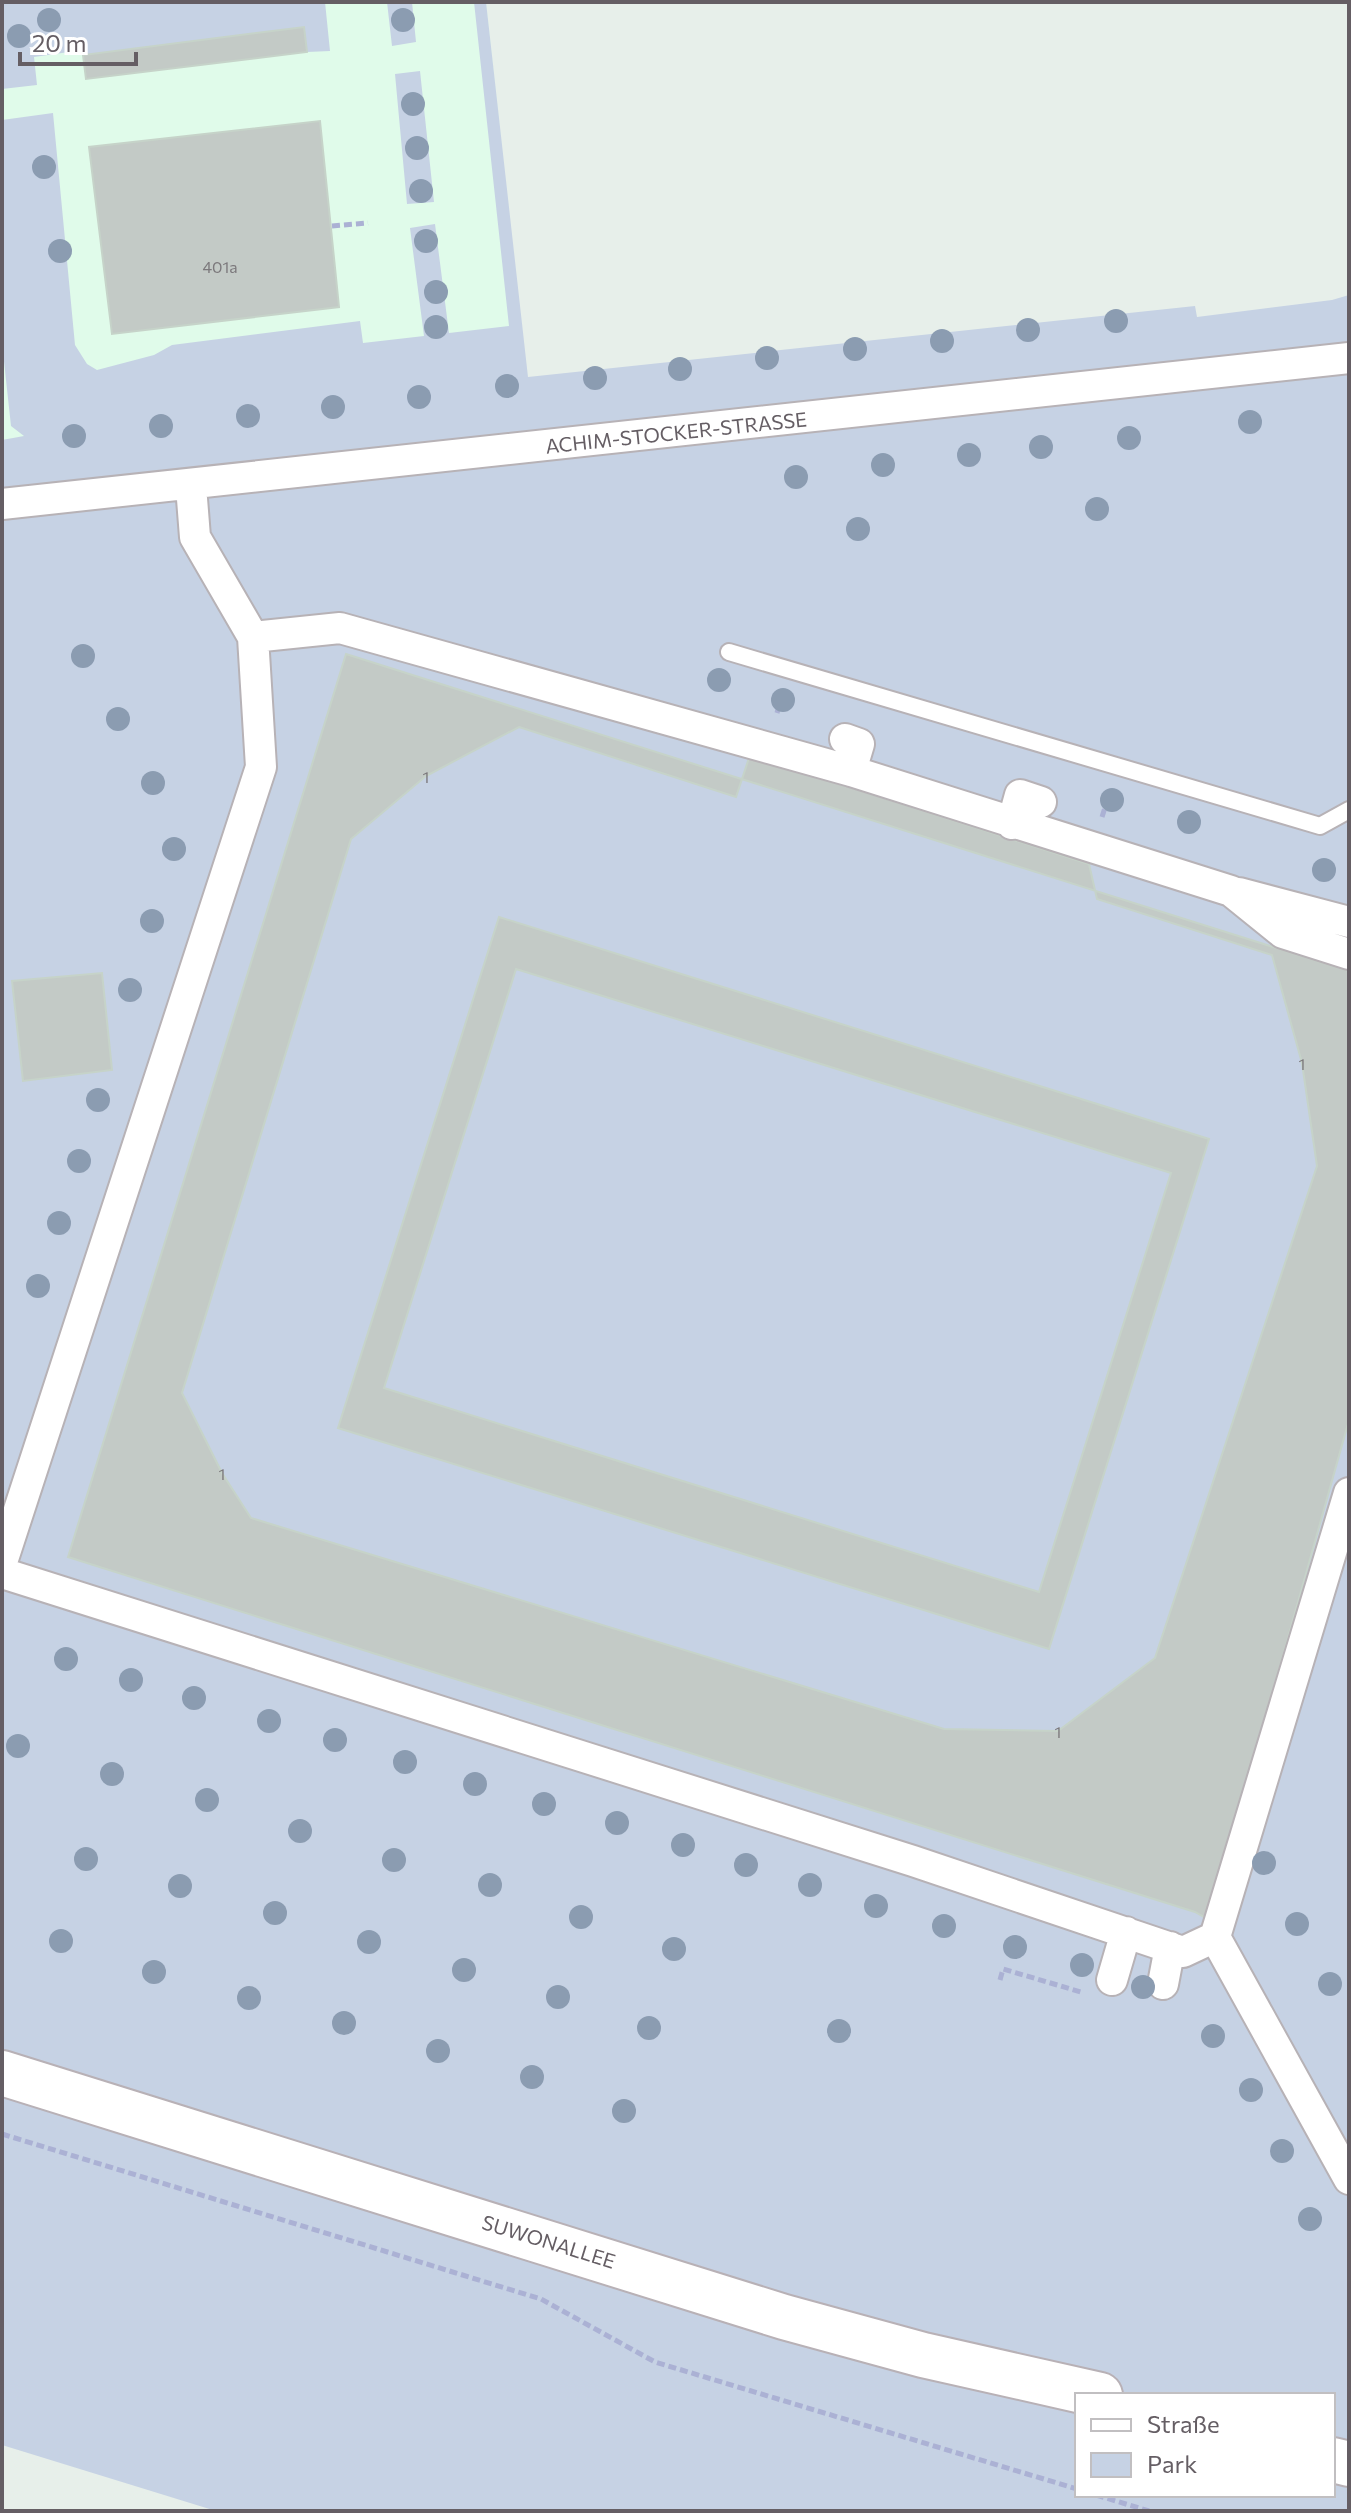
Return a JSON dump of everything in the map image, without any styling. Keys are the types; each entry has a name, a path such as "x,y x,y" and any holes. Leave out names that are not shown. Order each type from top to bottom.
{"street":[{"name":"ACHIM-STOCKER-STRASSE","path":"2,504 191,486 1349,358"},
{"path":"2,1562 261,767 253,637 195,537 191,486"},
{"path":"253,637 340,628 851,771 1231,891 1349,922"},
{"path":"845,739 859,744 851,771"},
{"path":"1012,824 1020,795 1041,802"},
{"path":"1231,891 1283,933 1349,954"},
{"path":"1349,1493 1215,1937 1349,2179"},
{"path":"2,1573 913,1861 1183,1952 1215,1937"},
{"path":"1112,1980 1126,1932"},
{"path":"1163,1984 1170,1947"},
{"name":"SUWONALLEE","path":"2,2073 784,2317 923,2355 1091,2393"}],"lane":[{"path":"729,652 1320,826 1349,810"}],"path":[{"path":"332,226 368,223"},
{"path":"2,2134 541,2299 655,2362 1075,2488"},
{"path":"1103,2497 1149,2511"}],"shaded area":[{"path":"2,2 486,2 527,378 2,440"}],"green space":[{"path":"2,2 325,2 330,51 307,52 303,27 83,55 83,50 34,57 37,85 2,89"},
{"path":"387,2 412,2 416,42 392,46"},
{"path":"474,2 486,2 528,377 1195,306 1197,317 1332,300 1349,295 1349,2511 216,2511 2,2445 2,440 24,436 11,426 2,343 2,120 53,113 75,345 87,364 97,370 154,355 172,345 360,321 363,343 424,336 410,228 435,224 449,333 509,326"},
{"path":"420,71 434,202 407,204 395,74"}],"building":[{"path":"304,27 307,52 86,79 83,55"},
{"path":"320,121 339,307 112,334 89,147"},
{"path":"346,654 1349,971 1349,1420 1209,1920 1195,1912 68,1557","holes":["516,969 1171,1173 1039,1592 384,1388"]},
{"path":"519,727 736,797 750,755 1089,864 1097,899 1272,955 1302,1063 1317,1166 1155,1658 1058,1731 944,1729 251,1518 222,1473 182,1393 351,839 426,776","holes":["499,917 1209,1139 1049,1649 338,1428"]},
{"path":"102,973 112,1070 23,1081 12,981"}]}
